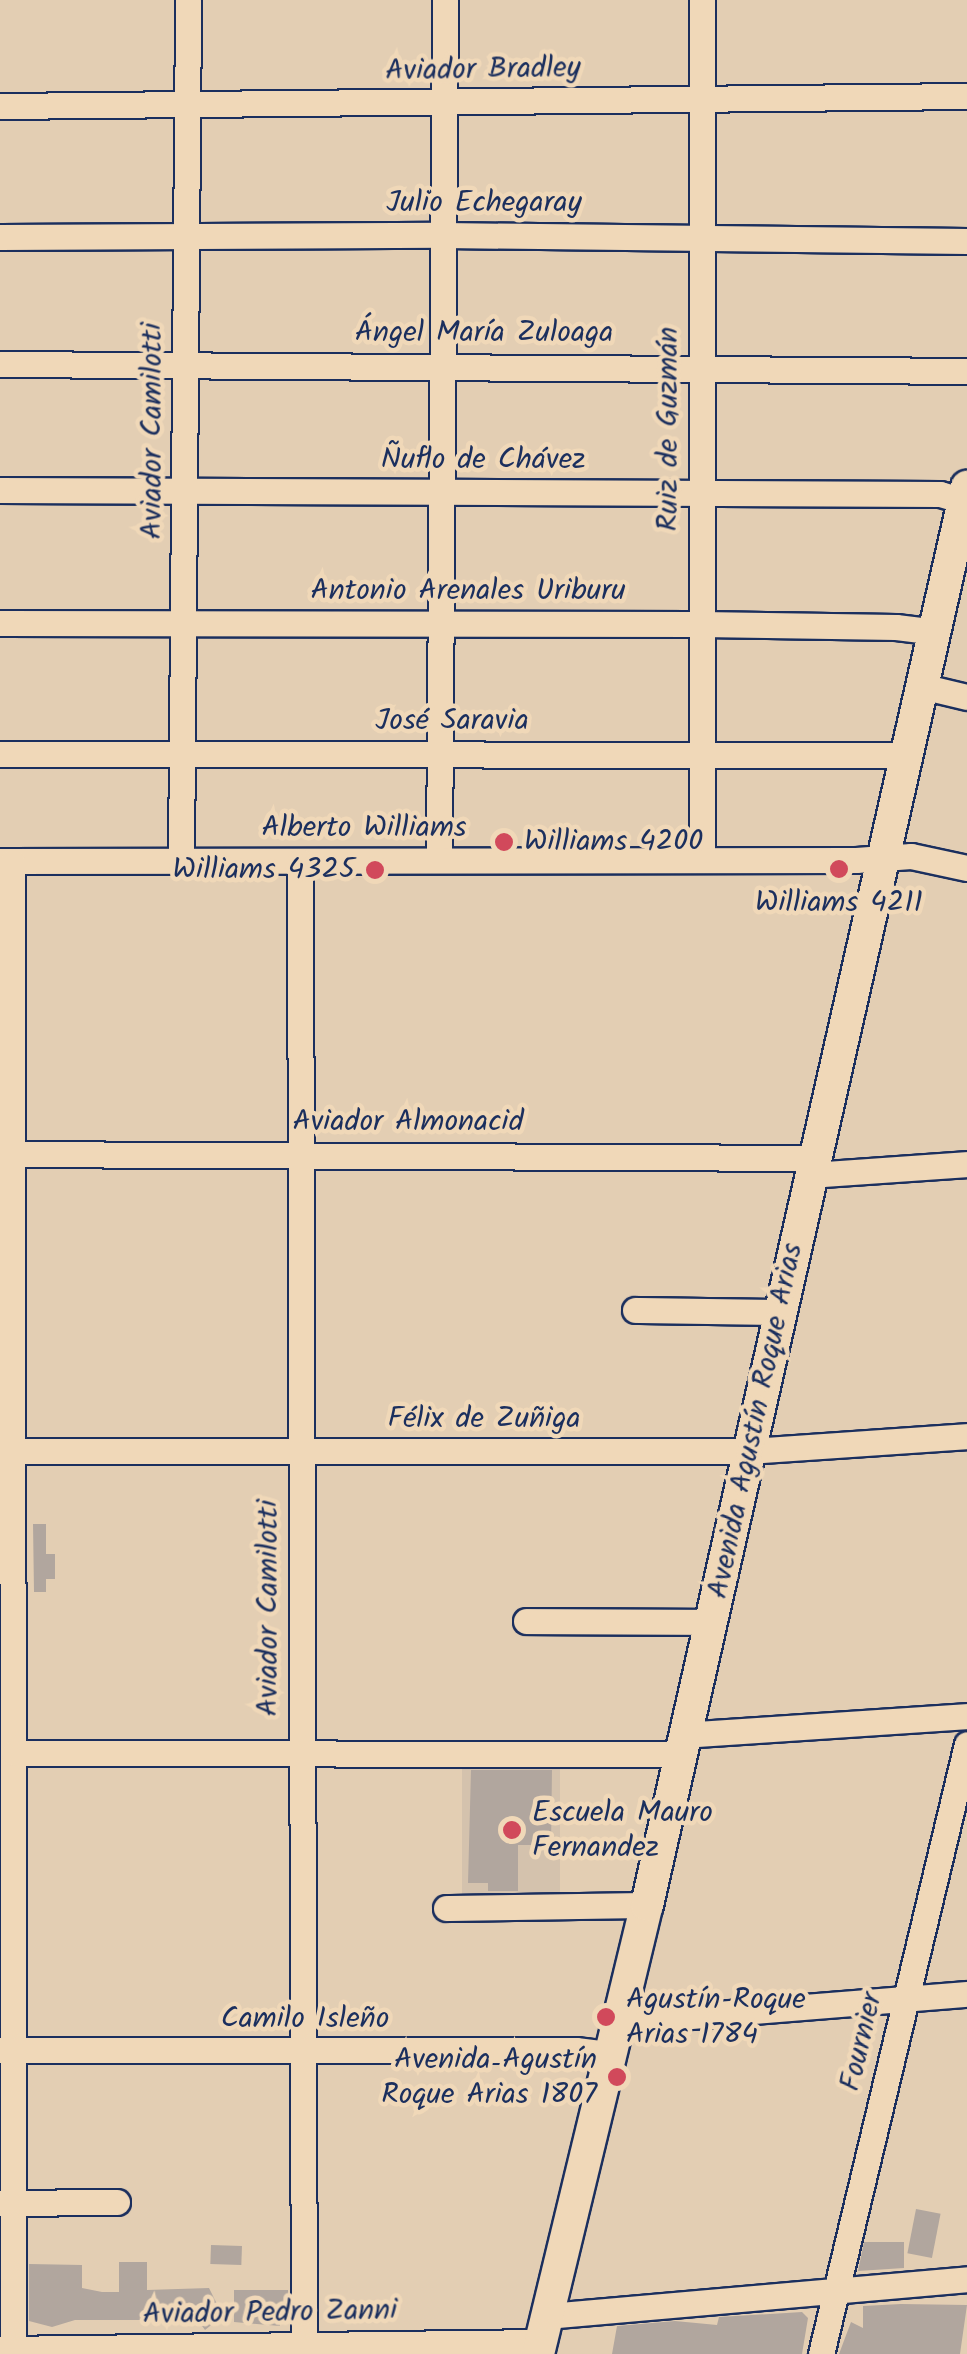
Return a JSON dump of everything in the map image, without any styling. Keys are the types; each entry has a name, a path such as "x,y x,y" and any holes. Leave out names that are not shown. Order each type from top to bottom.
{"main road":[{"name":"Avenida Agustín Roque Arias","path":"542,2337 647,1905 905,755 962,535 966,494"}],"street":[{"name":"Aviador Camilotti","path":"182,862 188,0"},
{"path":"439,860 445,0"},
{"name":"Ruiz de Guzmán","path":"702,0 702,859"},
{"name":"Aviador Bradley","path":"0,106 967,96"},
{"name":"Julio Echegaray","path":"0,237 444,235 967,241"},
{"name":"Ángel María Zuloaga","path":"0,364 967,372"},
{"name":"Ñuflo de Chávez","path":"0,490 966,494"},
{"name":"Antonio Arenales Uriburu","path":"0,623 701,624 896,627 935,632"},
{"path":"921,686 967,696"},
{"name":"José Saravia","path":"0,754 905,755"},
{"name":"Alberto Williams","path":"6,861 910,856 967,868"},
{"path":"6,861 7,1614 14,1753 7,1883 8,2351"},
{"name":"Aviador Camilotti","path":"300,861 304,2350"},
{"name":"Aviador Almonacid","path":"7,1154 302,1154 813,1166 967,1164"},
{"path":"634,1310 780,1312"},
{"name":"Félix de Zuñiga","path":"7,1451 749,1451 967,1436"},
{"path":"526,1622 712,1622"},
{"path":"14,1753 302,1754 681,1744 967,1716"},
{"name":"Fournier","path":"821,2354 967,1744"},
{"path":"446,1908 647,1905"},
{"name":"Camilo Isleño","path":"6,2050 576,2050 614,2038 967,1994"},
{"path":"7,2203 116,2202"},
{"name":"Aviador Pedro Zanni","path":"8,2351 304,2350 542,2337 836,2292 967,2279"}],"shaded area":[{"name":"Escuela Mauro Fernandez","path":"462,1760 560,1760 560,1900 462,1900"}],"building":[{"path":"33,1524 46,1524 46,1554 55,1554 55,1579 46,1579 46,1592 34,1592"},
{"name":"Escuela Mauro Fernandez","path":"471,1770 552,1770 551,1845 518,1845 518,1891 488,1891 488,1883 468,1883"},
{"path":"916,2209 941,2214 932,2258 907,2253"},
{"path":"864,2242 904,2242 904,2268 858,2271"},
{"path":"211,2245 242,2246 241,2265 210,2264"},
{"path":"119,2262 147,2262 147,2290 209,2288 226,2322 215,2322 205,2330 200,2323 183,2320 75,2320 52,2327 29,2321 29,2264 82,2265 82,2288 119,2292"},
{"path":"234,2290 288,2290 288,2310 279,2310 280,2326 234,2322"},
{"path":"967,2305 960,2354 839,2354 851,2322 863,2328 863,2306"},
{"path":"802,2312 808,2318 802,2354 612,2354 617,2326 675,2321 717,2325 719,2317"}],"place":[{"name":"Williams 4200","path":"504,842"},
{"name":"Williams 4211","path":"839,869"},
{"name":"Williams 4325","path":"375,870"},
{"name":"Escuela Mauro Fernandez","path":"512,1830"},
{"name":"Agustín Roque Arias 1784","path":"606,2017"},
{"name":"Avenida Agustín Roque Arias 1807","path":"617,2077"}]}
